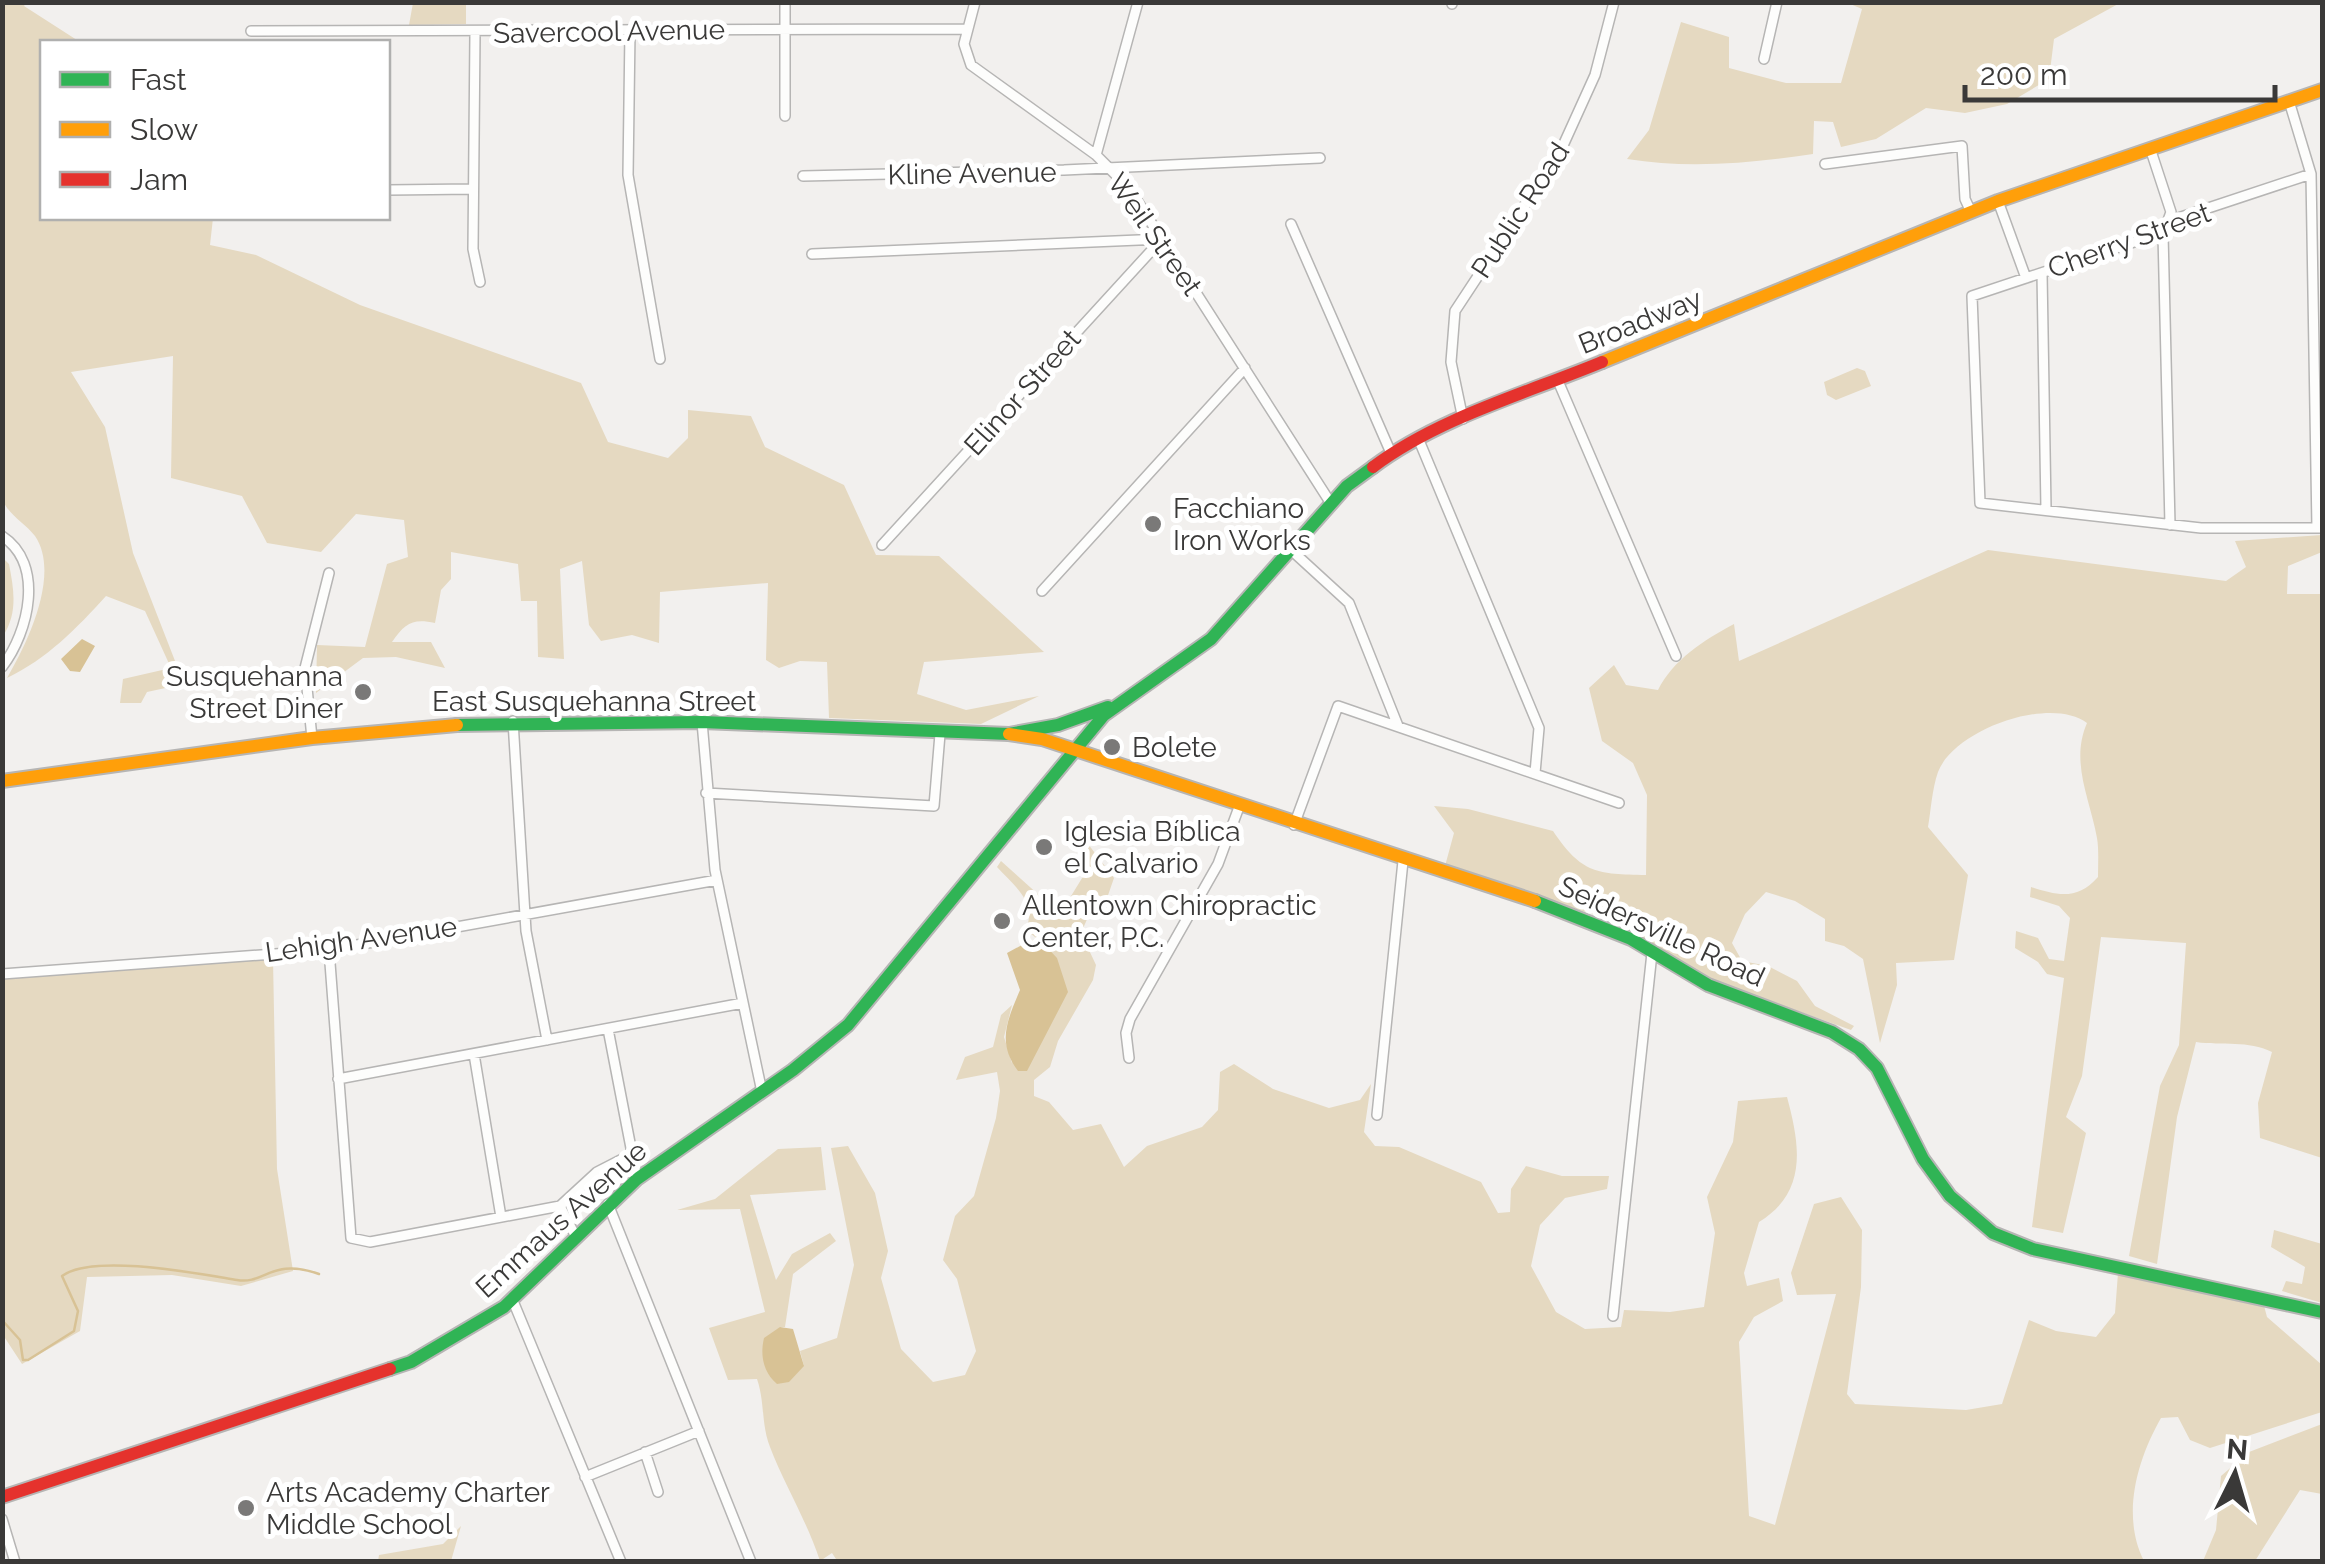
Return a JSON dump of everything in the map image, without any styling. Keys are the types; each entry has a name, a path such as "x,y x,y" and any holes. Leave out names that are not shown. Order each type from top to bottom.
{"main road":[{"name":"Broadway","path":"1074,752 1104,715 1211,639 1330,502 1391,453 1418,438 1998,201 2322,90"},
{"name":"East Susquehanna Street","path":"2,780 312,738 513,721 702,722 1009,734 1070,722 1124,699"},
{"name":"Seidersville Road","path":"1009,734 1564,910 1708,984 1832,1032 1859,1049 1883,1078 1938,1181 2002,1238 2033,1250 2322,1312"},
{"name":"Emmaus Avenue","path":"2,1497 411,1362 475,1328 513,1300 637,1179 822,1049 868,1003 1074,752"}],"street":[{"path":"785,2 785,116"},
{"name":"Weil Street","path":"975,2 965,51 977,72 1111,168 1162,239 1330,502"},
{"path":"1096,155 1138,2"},
{"name":"Public Road","path":"1463,419 1451,362 1455,311 1561,150 1594,75 1614,2"},
{"path":"1764,60 1777,2"},
{"name":"Savercool Avenue","path":"251,31 968,29"},
{"path":"630,31 628,175 660,359"},
{"path":"475,32 473,249 480,282"},
{"path":"2042,272 2046,509 2236,530 2320,528 2311,174 2289,101"},
{"path":"1824,164 1962,146 1965,199 1971,212"},
{"path":"2150,148 2171,212 2163,234 2170,525"},
{"name":"Kline Avenue","path":"803,176 1320,158"},
{"name":"Cherry Street","path":"2046,509 1980,503 1972,296 2154,235 2169,221 2311,174"},
{"path":"390,190 473,190"},
{"path":"1998,201 2026,278"},
{"path":"1290,224 1391,453"},
{"path":"812,254 1162,239"},
{"name":"Elinor Street","path":"882,545 1162,239"},
{"path":"1042,591 1244,368"},
{"path":"1558,381 1676,656"},
{"path":"1418,438 1540,728 1535,774"},
{"path":"2,536 24,557 28,582 22,627 2,668"},
{"path":"1290,548 1349,603 1398,726"},
{"path":"312,738 305,668 329,574"},
{"path":"1294,825 1338,706 1619,803"},
{"path":"513,721 525,914 547,1040"},
{"path":"702,722 717,880 762,1092"},
{"path":"706,793 934,806 940,734"},
{"path":"1129,1058 1126,1033 1130,1019 1218,864 1239,807"},
{"path":"1377,1115 1403,861"},
{"name":"Lehigh Avenue","path":"2,974 330,950 717,880"},
{"path":"330,950 348,1232 353,1240 370,1242 560,1206 598,1172 632,1154"},
{"path":"1613,1316 1652,953"},
{"path":"338,1079 743,1003"},
{"path":"608,1028 637,1179"},
{"path":"474,1054 501,1217"},
{"path":"608,1204 752,1562"},
{"path":"560,1206 576,1238"},
{"path":"513,1300 621,1562"},
{"path":"585,1477 698,1431"},
{"path":"645,1452 658,1492"},
{"path":"2,1518 15,1562"}],"shaded area":[{"path":"2,3 26,3 24,6 77,40 40,40 40,220 213,220 210,245 256,255 360,305 581,383 608,442 668,458 688,438 688,410 751,416 765,447 844,485 876,555 939,556 1044,652 924,662 917,694 966,710 1039,696 981,724 829,718 827,662 800,661 779,668 766,660 768,583 660,592 659,643 632,635 601,641 589,625 582,561 560,569 564,659 538,657 537,601 521,601 518,564 451,552 451,579 441,590 435,623 410,624 392,642 431,642 445,668 396,657 363,658 316,693 317,645 365,647 387,564 408,557 404,520 356,514 321,552 267,543 242,496 171,478 173,356 71,372 105,427 133,553 184,684 147,692 141,703 120,703 123,679 171,668 145,611 106,596 48,652 7,678 32,628 43,589 44,569 35,536 3,501"},
{"path":"413,3 466,3 466,24 409,25"},
{"path":"1848,3 2120,3 2054,39 2049,79 2007,104 1965,113 1926,108 1876,139 1841,147 1833,122 1814,121 1813,154 1720,164 1627,159 1649,130 1681,22 1729,37 1729,68 1786,83 1841,83 1862,9"},
{"path":"1857,368 1865,371 1871,386 1836,400 1827,395 1824,382"},
{"path":"2322,535 2322,552 2288,566 2287,594 2322,594 2322,1158 2260,1138 2258,1103 2272,1052 2245,1045 2196,1042 2177,1117 2157,1264 2129,1256 2160,1086 2179,1045 2186,943 2101,937 2082,1076 2066,1117 2086,1133 2063,1233 2032,1227 2064,978 2047,974 2038,962 2015,948 2016,931 2038,938 2049,959 2064,961 2070,918 2059,906 2030,897 2031,887 2075,893 2098,877 2097,838 2080,752 2087,723 2071,715 2028,715 1982,731 1947,757 1936,779 1928,827 1968,875 1954,960 1896,963 1897,985 1880,1043 1863,959 1844,946 1825,941 1825,919 1795,901 1766,892 1745,914 1732,943 1742,961 1768,966 1797,981 1815,1006 1854,1026 1851,1030 1714,981 1610,920 1445,866 1454,833 1434,806 1468,809 1553,831 1573,856 1592,869 1646,875 1647,795 1633,763 1602,741 1589,688 1614,665 1626,685 1658,690 1690,652 1734,624 1739,661 1988,550 2226,581 2246,567 2235,541"},
{"path":"3,558 9,564 14,601 3,636"},
{"path":"82,639 95,646 80,672 70,671 61,659"},
{"path":"1085,840 1114,878 1106,901 1092,908 1081,933 1096,965 1093,980 1058,1041 1050,1067 1034,1080 1034,1096 1049,1102 1073,1130 1101,1124 1124,1167 1147,1146 1202,1127 1218,1110 1220,1072 1234,1064 1273,1089 1329,1108 1360,1100 1371,1084 1364,1132 1375,1146 1399,1147 1481,1182 1498,1213 1510,1212 1511,1189 1526,1166 1562,1176 1609,1176 1607,1189 1565,1198 1540,1225 1531,1266 1556,1312 1585,1329 1621,1327 1624,1310 1670,1312 1704,1307 1715,1233 1707,1197 1733,1142 1738,1101 1787,1097 1797,1150 1793,1182 1775,1210 1759,1222 1744,1273 1747,1286 1779,1278 1783,1301 1754,1317 1739,1342 1749,1516 1775,1525 1836,1294 1797,1295 1791,1273 1814,1204 1841,1197 1862,1230 1861,1287 1847,1394 1855,1404 1966,1410 2002,1404 2029,1320 2056,1331 2096,1337 2115,1313 2118,1273 2263,1302 2267,1317 2322,1365 2322,1412 2210,1448 2190,1440 2178,1417 2161,1418 2145,1452 2135,1488 2134,1526 2144,1561 838,1562 832,1553 820,1561 770,1447 757,1379 728,1380 709,1328 765,1312 740,1209 677,1210 715,1199 778,1149 821,1147 826,1190 750,1195 776,1280 792,1254 830,1233 836,1241 793,1274 785,1327 780,1327 804,1366 800,1351 837,1338 854,1265 831,1148 848,1146 875,1193 888,1251 881,1278 901,1349 933,1382 965,1375 976,1351 957,1279 943,1260 955,1216 974,1196 1000,1091 997,1072 956,1080 965,1057 993,1047 1001,1015 1012,1005 1004,1037 1012,1063 1049,948 1026,930 1026,903 997,867 1001,861 1060,914 1087,870 1079,844"},
{"path":"1031,940 1040,940 1057,958 1068,992 1027,1071 1018,1071 1007,1050 1006,1030 1020,990 1007,953"},
{"path":"273,959 277,1169 293,1271 241,1286 172,1275 87,1277 80,1331 22,1364 3,1335 2,980 39,972"},
{"path":"2274,1230 2322,1244 2322,1303 2282,1291 2286,1281 2302,1284 2305,1267 2271,1247"},
{"path":"780,1327 793,1329 804,1366 789,1382 777,1384 766,1369 762,1351 764,1338"},
{"path":"2322,1424 2322,1494 2300,1490 2255,1561 2203,1561 2216,1530 2221,1476 2249,1452"},
{"path":"461,1526 451,1561 378,1561 379,1555 443,1544"}],"waterway":[{"path":"2,1320 20,1340 23,1360 28,1360 74,1331 78,1311 62,1276 77,1269 147,1267 237,1280 290,1268 319,1274"}],"traffic: fast":[{"path":"390,1369 411,1362 504,1307 637,1179 793,1070 848,1025 1104,715 1211,639 1347,486 1373,467"},
{"path":"457,725 702,722 1009,734 1058,725 1108,707"},
{"path":"1535,901 1631,939 1708,985 1832,1032 1859,1049 1877,1068 1923,1159 1950,1196 1993,1233 2033,1249 2322,1312"}],"traffic: slow":[{"path":"1602,362 1998,201 2322,90"},
{"path":"2,781 312,738 457,725"},
{"path":"1009,734 1042,739 1535,901"}],"traffic: jam":[{"path":"1373,467 1454,420 1602,362"},
{"path":"2,1497 390,1369"}],"place":[{"name":"Facchiano Iron Works","path":"1153,524"},
{"name":"Susquehanna Street Diner","path":"363,692"},
{"name":"Bolete","path":"1112,747"},
{"name":"Iglesia Bíblica el Calvario","path":"1044,847"},
{"name":"Allentown Chiropractic Center, P.C.","path":"1002,921"},
{"name":"Arts Academy Charter Middle School","path":"246,1508"}]}
